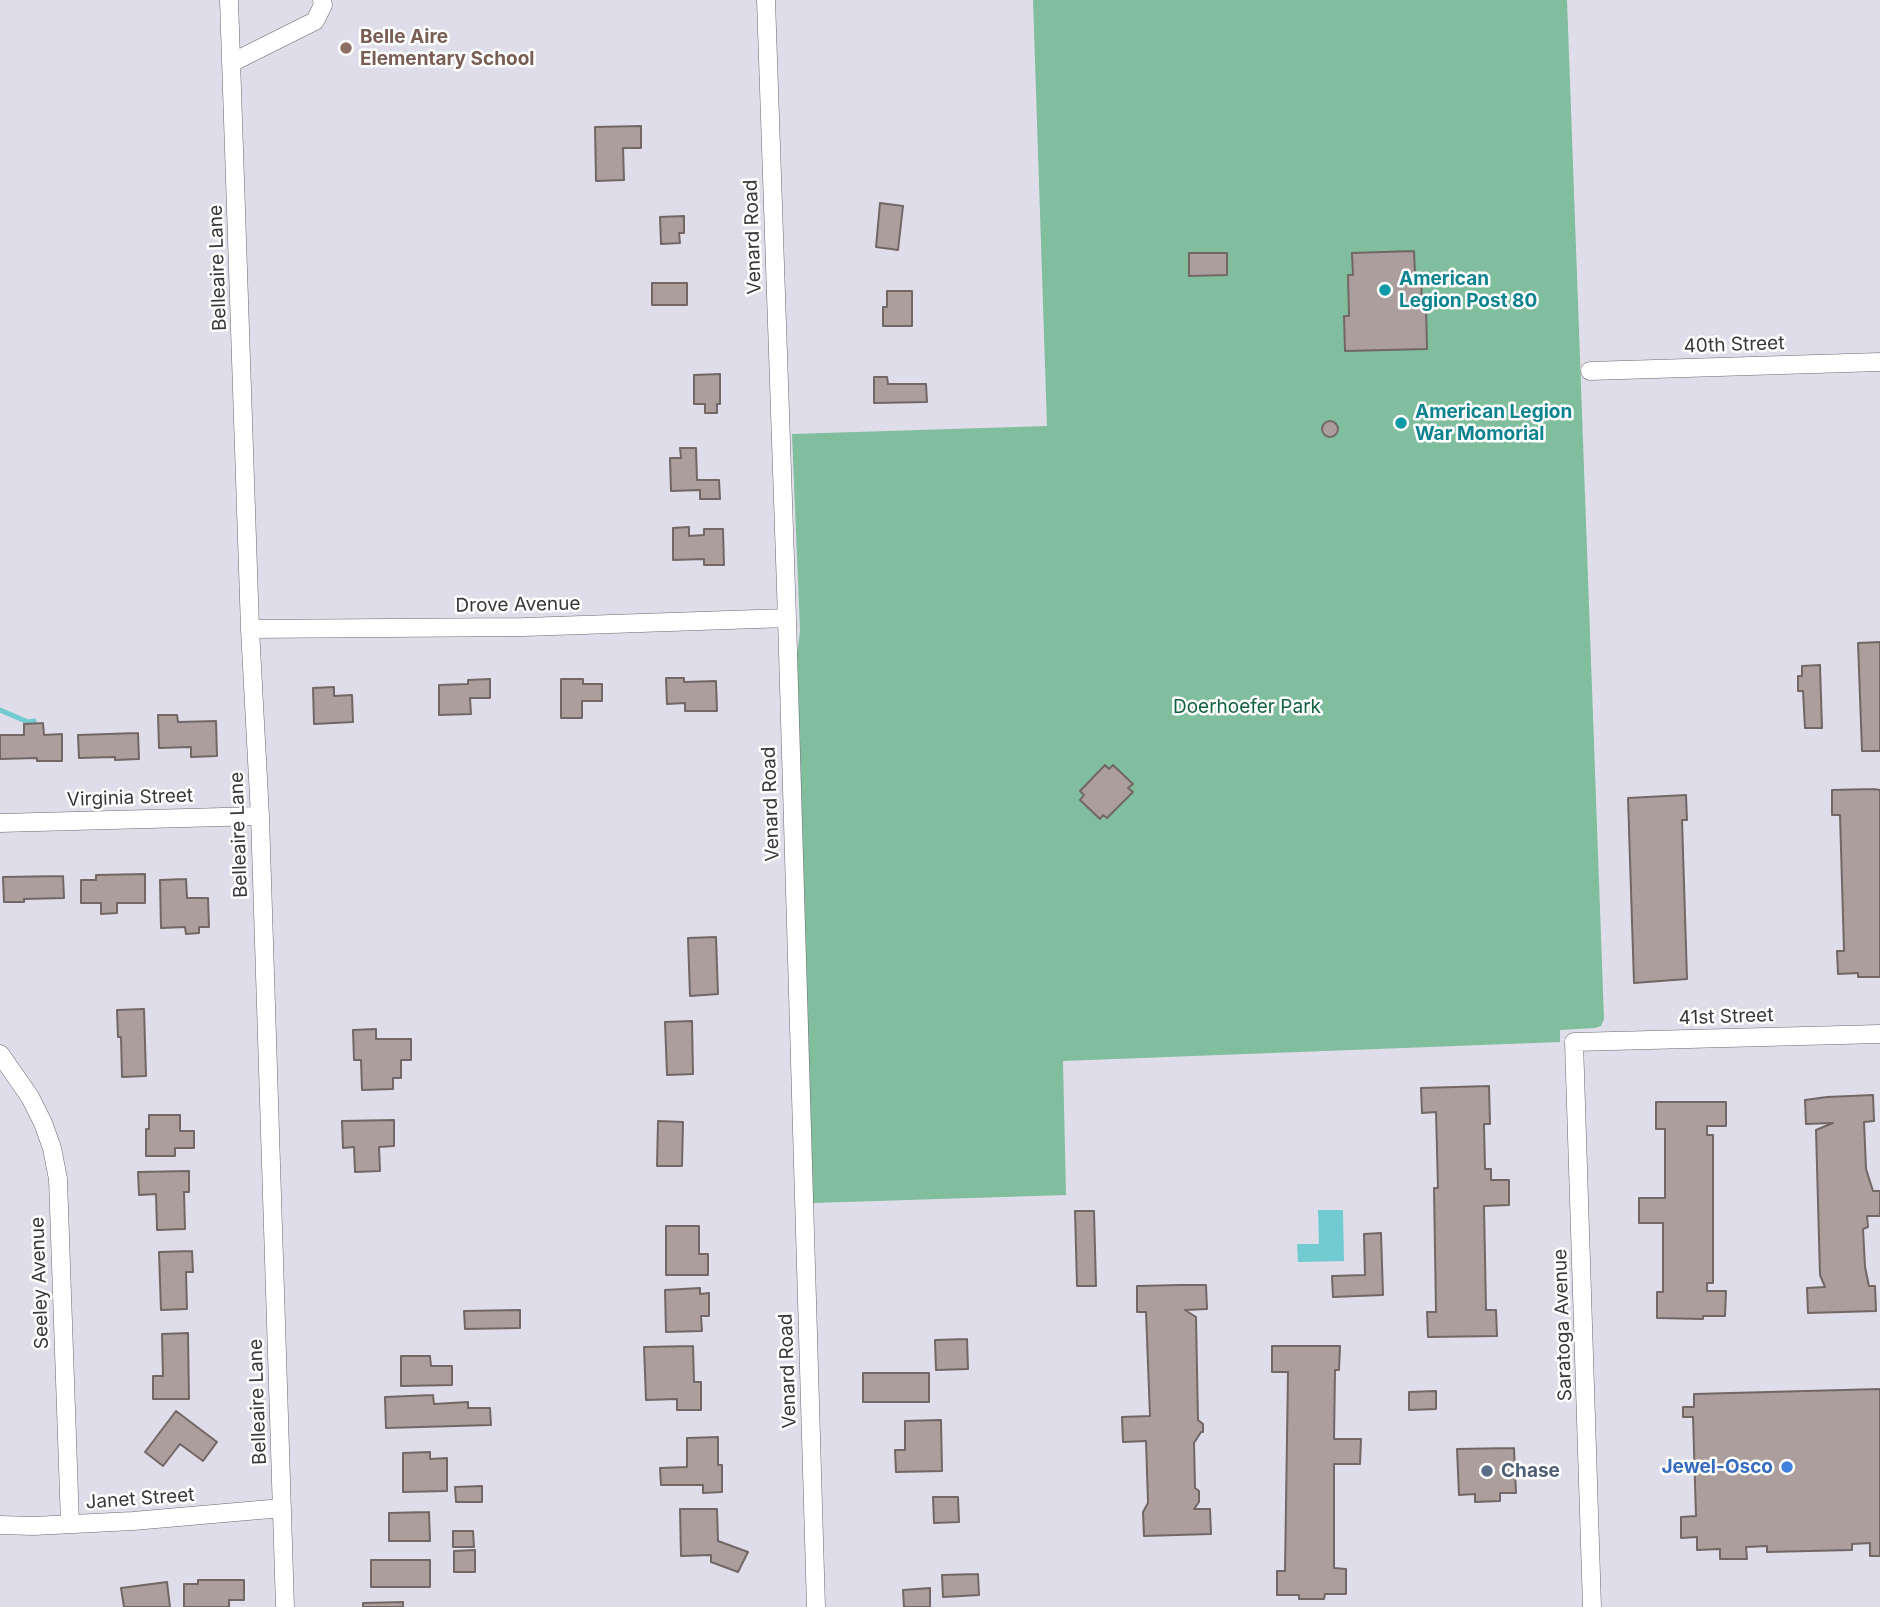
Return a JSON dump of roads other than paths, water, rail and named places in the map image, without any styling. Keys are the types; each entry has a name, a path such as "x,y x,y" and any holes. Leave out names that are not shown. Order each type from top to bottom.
{"street":[{"name":"Belleaire Lane","path":"229,0 250,629 260,816 285,1607"},
{"path":"233,62 315,21 323,5 322,0"},
{"name":"Venard Road","path":"766,0 816,1607"},
{"name":"40th Street","path":"1590,371 1880,362"},
{"name":"Drove Avenue","path":"250,629 524,627 787,618"},
{"name":"Virginia Street","path":"0,823 260,816"},
{"name":"41st Street","path":"1574,1042 1880,1034"},
{"name":"Saratoga Avenue","path":"1574,1042 1592,1607"},
{"name":"Seeley Avenue","path":"0,1054 30,1097 43,1123 52,1148 58,1179 70,1524"},
{"name":"Janet Street","path":"0,1525 70,1524 282,1508"}],"water":[{"path":"1318,1210 1343,1210 1344,1261 1298,1262 1297,1244 1319,1244"}],"waterway":[{"path":"0,710 28,722 34,721"}],"place":[{"name":"Belle Aire Elementary School","path":"346,48"},
{"name":"American Legion Post 80","path":"1385,290"},
{"name":"American Legion War Momorial","path":"1401,423"},
{"name":"Jewel-Osco","path":"1787,1467"},
{"name":"Chase","path":"1487,1471"}],"park label":[{"name":"Doerhoefer Park","path":"1247,707"}]}
